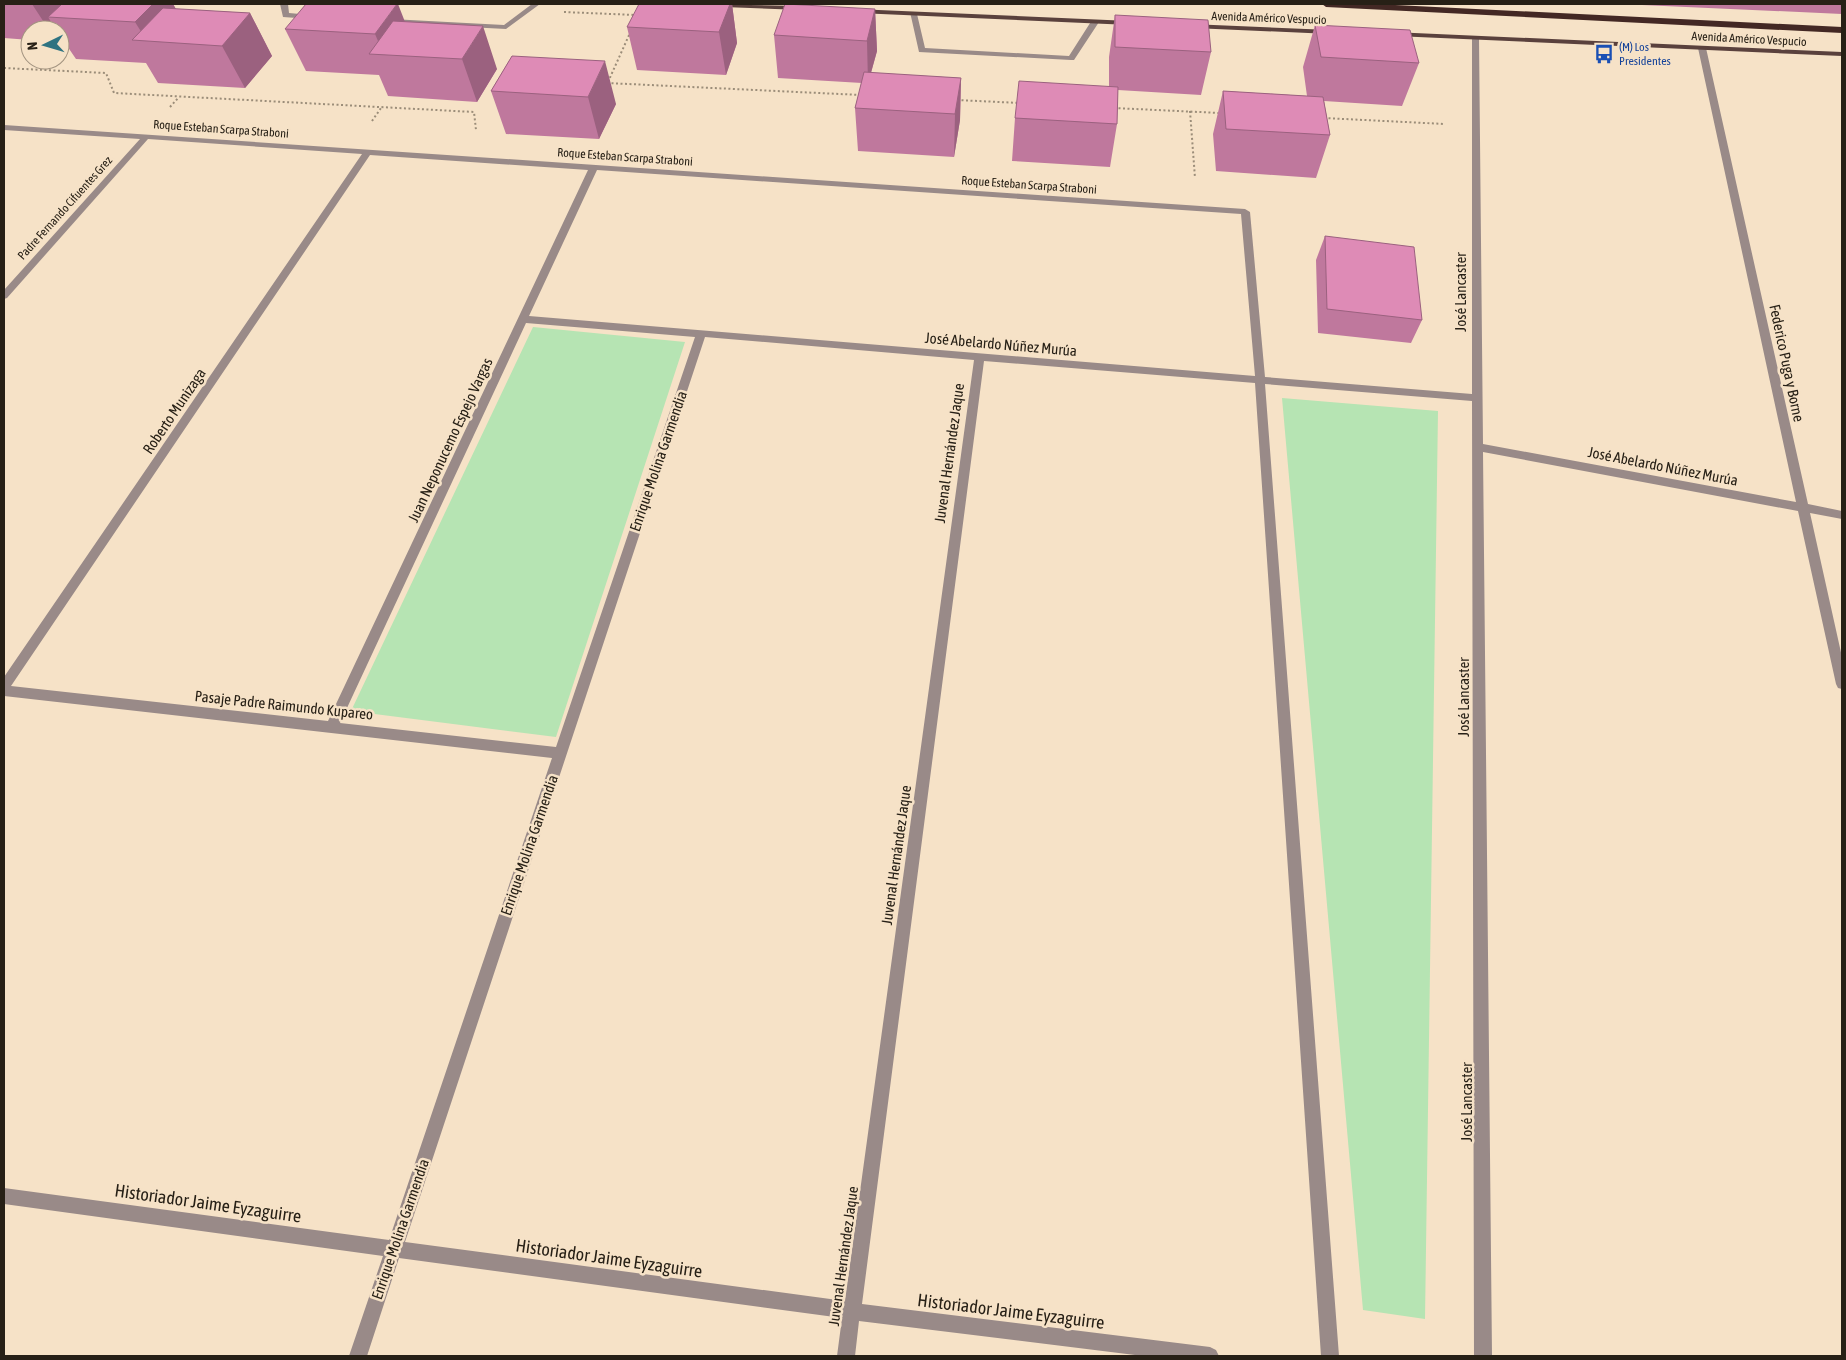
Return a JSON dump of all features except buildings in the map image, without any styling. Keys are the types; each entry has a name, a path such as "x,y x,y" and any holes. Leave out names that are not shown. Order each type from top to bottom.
{"highway":[{"path":"1326,4 1842,30"}],"main road":[{"path":"696,4 814,9"},
{"path":"854,11 1144,24"},
{"name":"Avenida Américo Vespucio","path":"1183,26 1339,32"},
{"name":"Avenida Américo Vespucio","path":"1387,34 1842,54"}],"street":[{"path":"284,4 286,15 324,17"},
{"path":"381,20 506,27 536,4"},
{"path":"913,14 922,50 1070,58 1095,22"},
{"name":"José Lancaster","path":"1475,38 1483,1356"},
{"name":"Federico Puga y Borne","path":"1702,48 1842,684"},
{"name":"Roque Esteban Scarpa Straboni","path":"4,127 1245,212 1260,380"},
{"name":"Padre Fernando Cifuentes Grez","path":"4,296 146,136"},
{"name":"Roberto Munizaga","path":"4,689 368,152"},
{"name":"Juan Neponucemo Espejo Vargas","path":"332,726 594,168"},
{"path":"4,279 18,280"},
{"name":"José Abelardo Núñez Murúa","path":"523,319 1477,398"},
{"name":"Enrique Molina Garmendia","path":"358,1356 701,334"},
{"name":"Juvenal Hernández Jaque","path":"846,1356 979,357"},
{"path":"1260,380 1330,1356"},
{"name":"José Abelardo Núñez Murúa","path":"1478,447 1842,515"},
{"name":"Pasaje Padre Raimundo Kupareo","path":"4,689 560,752"},
{"name":"Historiador Jaime Eyzaguirre","path":"4,1196 852,1311 1210,1356"}],"path":[{"path":"607,83 630,32"},
{"path":"4,68 106,73 114,93 474,112 476,132"},
{"path":"598,82 864,96"},
{"path":"953,100 1022,103"},
{"path":"1111,108 1220,113"},
{"path":"1190,111 1197,209"},
{"path":"1318,118 1476,125"}],"green space":[{"path":"533,327 685,342 556,737 351,711"},
{"path":"1282,398 1438,411 1425,1319 1363,1310"}],"place":[{"name":"(M) Los Presidentes","path":"1604,54"}]}
